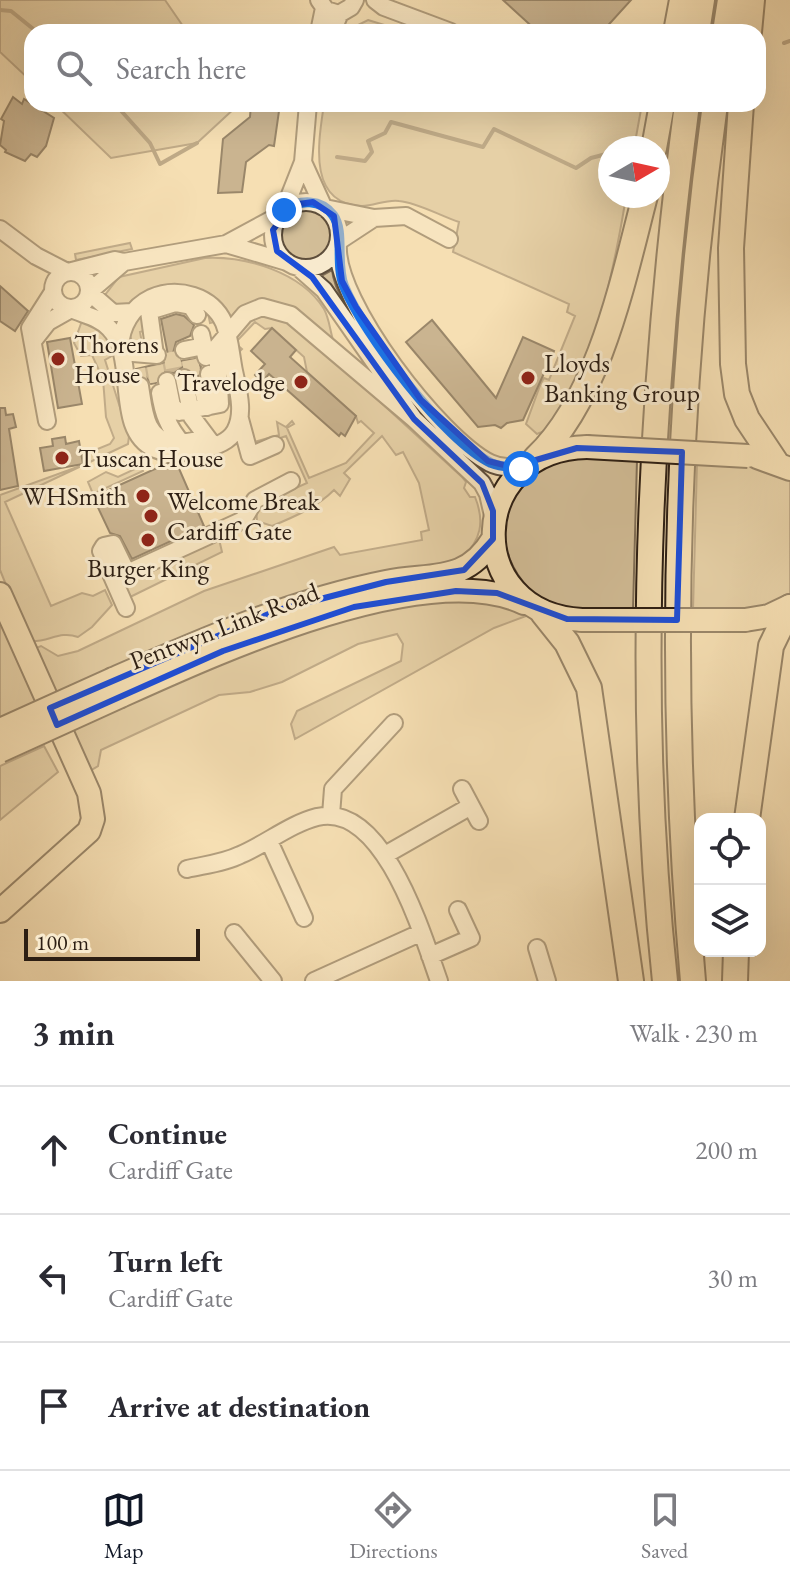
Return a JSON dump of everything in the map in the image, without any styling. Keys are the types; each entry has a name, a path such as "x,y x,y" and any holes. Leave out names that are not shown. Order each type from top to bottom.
{"highway":[{"path":"678,24 682,0"},
{"path":"698,24 702,0"},
{"path":"726,24 730,0"},
{"path":"750,24 752,0"},
{"path":"656,136 661,112"},
{"path":"665,981 657,893 650,715 651,540 663,314 686,112"},
{"path":"693,981 680,785 678,560 692,305 714,112"},
{"path":"740,112 731,248 733,364 737,394 747,419 782,465"},
{"path":"531,461 564,429 582,394 629,258 642,208"},
{"path":"748,813 771,646 790,606"},
{"path":"534,608 567,643 589,688 631,981"},
{"path":"735,981 736,957"}],"main road":[{"path":"531,461 587,447 748,456 782,465"},
{"name":"Pentwyn Link Road","path":"0,751 234,627 304,602 386,582 464,570 479,561 494,530 502,494 531,461"},
{"path":"494,530 503,576 534,608"},
{"name":"Pentwyn Link Road","path":"0,730 263,636 354,607 471,591 497,593 534,608 582,620 745,620 769,616 790,606"},
{"path":"0,594 89,793 93,819 89,831 0,911"}],"street":[{"path":"325,24 338,6 378,10 380,4 431,24"},
{"path":"307,112 303,162 281,213 274,241 292,264 324,290 414,419"},
{"path":"303,162 324,207 338,227 345,290 421,400 457,437 488,461 508,467 531,461"},
{"path":"45,423 30,335 32,322 57,278 68,272 115,260 124,262 226,244 301,202 374,218 406,216 449,239"},
{"path":"226,244 292,264 318,266 333,254 338,243 374,218"},
{"path":"0,229 36,256 82,276 89,292 113,313 132,312"},
{"path":"36,256 59,305 107,325 222,400 216,352 227,334 255,308 291,315 414,419 482,483 491,501 494,530"},
{"path":"33,341 48,322 85,302 89,292 124,262"},
{"path":"175,370 122,332 132,312 153,297 188,294 216,311 227,334 239,418 250,456 275,445"},
{"path":"197,315 191,306 180,303 149,311 194,422 211,442"},
{"path":"175,370 167,424 182,443 211,442 224,429 232,412 224,356 227,334"},
{"path":"175,370 133,421 144,441 168,452 211,442 232,435 239,418"},
{"path":"126,608 101,548 113,544 127,573 243,520 255,500 291,481"},
{"path":"331,815 333,789 394,723"},
{"path":"385,855 475,813 462,789"},
{"path":"187,869 236,857 303,822 331,815 346,816 359,824 385,855 439,981"},
{"path":"269,841 304,918"},
{"path":"430,956 471,938 458,910"},
{"path":"234,933 273,981"},
{"path":"314,981 420,933"},
{"path":"537,948 547,981"}],"highlighted area":[{"path":"313,202 334,216 342,281 356,307 421,400 488,461 512,467 577,448 682,452 677,620 567,619 497,593 456,591 354,607 223,651 57,725 50,708 278,610 386,582 464,570 493,539 493,511 482,483 414,419 312,277 277,251 273,230 291,205"}],"shaded area":[{"path":"0,0 165,0 182,24 24,24 24,74 0,52"},
{"path":"368,20 381,24 360,24"},
{"path":"63,112 231,112 197,143 111,158"},
{"path":"323,112 641,112 636,136 598,136 598,208 624,208 609,284 588,357 563,414 548,430 537,434 526,424 541,383 544,378 549,380 575,316 567,312 569,304 453,252 459,222 407,202 390,201 362,206 344,202 332,194 324,182 319,151"},
{"path":"306,207 325,215 333,234 325,253 306,261 287,253 279,234 287,215"},
{"path":"130,243 132,249 76,260 75,254"},
{"path":"205,258 238,260 287,276 314,296 324,309 333,340 331,342 286,307 230,320 224,311 134,303 117,308 105,295 119,277"},
{"path":"332,270 350,314 368,340 470,455 467,459 410,402 321,276"},
{"path":"168,297 195,302 206,310 210,315 214,322 210,323 208,313 177,301 161,301 145,313 147,330 140,332 142,343 132,341 128,332 143,308"},
{"path":"257,314 291,320 462,477 466,482 464,488 470,497 475,497 480,515 477,537 462,558 52,697 36,648 41,646 58,656 78,651 204,591 334,547 340,555 422,540 421,532 429,530 419,483 403,452 396,455 382,436 344,473 350,479 340,496 334,490 313,506 272,526 257,521 256,506 307,483 286,436 254,447 254,442 279,435 277,422 286,427 292,421 294,424 287,428 309,478 346,463 374,433 361,421 358,423 356,416 307,372 304,357 272,328 265,329 255,322 235,343 242,349 237,354 234,340"},
{"path":"83,318 98,324 117,353 105,360 129,436 128,444 5,502 51,606 82,593 93,596 105,590 112,605 78,637 65,635 29,641 0,570 0,495 83,465 83,455 110,444 114,438 106,417 103,379 92,355 81,356 74,343"},
{"path":"569,457 637,460 633,610 583,613 554,607 523,582 512,565 504,528 507,509 516,491 534,472"},
{"path":"697,463 748,464 790,479 790,596 761,610 693,610"},
{"path":"141,466 143,471 93,494 88,482 106,472 118,477"},
{"path":"219,539 222,552 126,599 121,582 124,579"},
{"path":"462,597 511,607 526,616 494,628 295,739 291,724 297,711 401,661 403,644 397,634 358,644 282,682 250,692 219,695 101,750 98,766 88,772 67,730 223,660 345,616"},
{"path":"0,606 23,658 36,703 0,720"},
{"path":"44,746 58,772 0,820 0,766"}],"building":[{"path":"503,0 631,0 609,24 529,24"},
{"path":"13,97 22,104 24,99 24,112 45,112 54,118 46,146 37,157 31,154 25,161 5,152 0,145 4,121 1,119"},
{"path":"250,112 279,112 274,146 269,145 246,162 242,192 218,193 223,139 250,117"},
{"path":"0,286 28,311 15,331 0,321"},
{"path":"176,314 184,316 194,325 190,336 176,342 173,353 181,361 195,359 201,367 198,376 183,367 174,373 160,372 156,383 151,384 145,376 137,376 136,369 166,362 168,355 161,319"},
{"path":"432,320 496,398 523,337 554,351 523,420 507,423 501,428 495,425 478,427 406,342"},
{"path":"272,328 296,350 290,357 356,416 345,436 341,433 339,436 269,374 262,382 255,375 265,364 251,351"},
{"path":"70,338 82,404 58,408 47,342"},
{"path":"0,408 5,408 6,415 13,414 16,427 9,429 18,486 0,490"},
{"name":"Tuscan House","path":"65,437 66,444 79,441 83,464 44,471 40,448 53,446 52,439"},
{"name":"Welcome Break Cardiff Gate","path":"168,463 177,464 204,526 132,559 120,536 110,533 93,497"}],"waterway":[{"path":"0,10 11,11 27,24"},
{"path":"784,43 790,41"},
{"path":"122,112 150,143 160,164 197,143"},
{"path":"337,157 365,161 372,152 368,141 385,133 391,122 483,147 494,129 576,168 598,156"}],"tunnel":[{"path":"171,352 176,380"},
{"path":"190,360 193,377"},
{"path":"155,366 158,383"},
{"path":"137,369 140,386"}],"place":[{"name":"Thorens House","path":"58,359"},
{"name":"Lloyds Banking Group","path":"528,378"},
{"name":"Travelodge","path":"301,382"},
{"name":"Tuscan House","path":"62,458"},
{"name":"WHSmith","path":"143,496"},
{"name":"Welcome Break Cardiff Gate","path":"151,516"},
{"name":"Burger King","path":"148,540"}],"route":[{"path":"284,210 301,202 313,202 334,216 338,227 337,256 345,290 394,364 421,400 466,445 495,464 508,467 526,464 521,469"}]}
